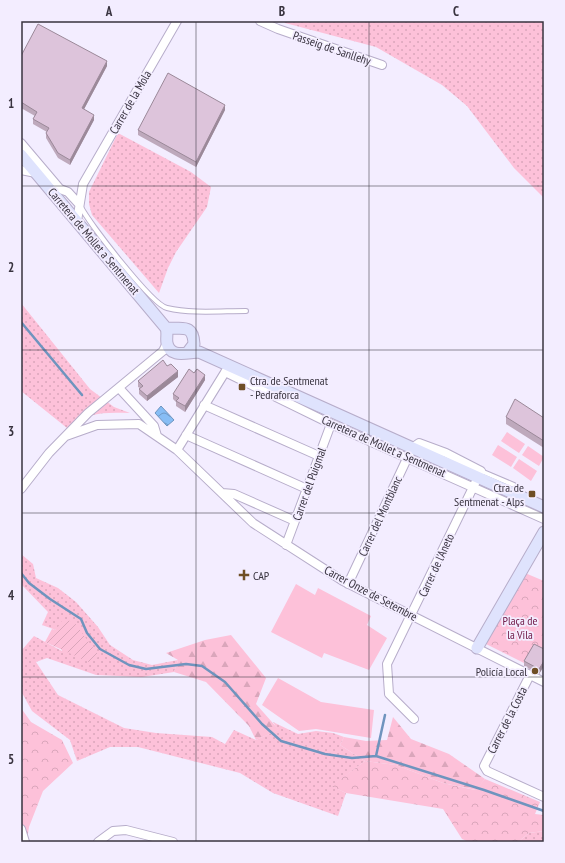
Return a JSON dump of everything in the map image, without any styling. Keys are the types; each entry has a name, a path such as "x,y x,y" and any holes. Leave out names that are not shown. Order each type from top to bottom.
{"street":[{"name":"Carrer de la Mola","path":"77,220 83,184 177,21"},
{"name":"Passeig de Sanllehy","path":"260,21 278,29 382,65"},
{"path":"21,143 60,189 68,192 79,204"},
{"name":"Carretera de Mollet a Sentmenat","path":"21,155 77,220 168,339 176,354 194,349 227,369 332,424 477,478 544,508"},
{"path":"21,170 36,173"},
{"path":"58,198 83,184"},
{"path":"21,489 42,462 88,413 119,388 179,327 186,328 194,337 194,349"},
{"path":"177,450 227,369"},
{"name":"Carretera de Mollet a Sentmenat","path":"227,369 410,453"},
{"path":"119,388 154,426 157,436"},
{"path":"204,405 319,456"},
{"name":"Carrer Onze de Setembre","path":"66,436 97,425 139,424 177,450 253,523 286,545 348,584 544,682"},
{"name":"Carrer del Puigmal","path":"286,545 332,424"},
{"path":"186,435 307,489"},
{"name":"Carrer del Montblanc","path":"348,584 410,453"},
{"name":"Carretera de Mollet a Sentmenat","path":"477,478 544,519"},
{"name":"Carrer de l'Aneto","path":"414,719 389,694 387,664 477,478"},
{"path":"222,493 234,494 295,521"},
{"path":"477,648 544,532"},
{"name":"Carrer de la Costa","path":"530,675 484,766 487,771 544,797"},
{"path":"21,829 25,842"},
{"path":"98,842 113,831 126,830 173,842"}],"lane":[{"path":"79,204 88,220 109,246 155,299 166,308 246,311"},
{"path":"477,478 514,484"}],"green space":[{"path":"283,21 544,21 544,198 514,168 467,106 442,85 376,47 285,23"},
{"path":"118,133 191,172 211,187 207,207 176,252 168,268 159,293 92,215 89,204 89,192"},
{"path":"21,303 90,389 114,407 130,413 97,414 82,419 67,428 21,391"},
{"path":"507,432 525,444 519,453 501,441"},
{"path":"498,445 517,457 511,467 492,455"},
{"path":"528,446 544,457 539,466 522,455"},
{"path":"519,459 537,471 531,481 513,468"},
{"path":"21,554 33,564 36,578 58,588 76,602 98,627 110,645 133,660 152,665 178,660 174,672 142,677 96,675 47,658 36,662 58,695 124,728 156,733 212,737 225,744 234,730 256,740 278,730 273,722 298,734 316,731 333,733 344,737 340,745 365,761 332,786 346,793 338,816 273,793 240,773 138,747 110,747 77,761 70,740 32,711 21,691 21,651 34,636 62,651 56,630 42,625 48,612 21,584"},
{"name":"Plaça de la Vila","path":"525,573 544,581 544,653 534,648 524,663 484,643"},
{"path":"296,584 315,595 318,588 371,616 367,625 387,638 369,670 324,653 322,658 271,632"},
{"path":"63,619 74,622 99,656 91,663 45,642 52,629 56,630"},
{"path":"231,635 266,678 256,704 279,730 256,740 249,726 206,682 174,672 178,660 166,653 205,640"},
{"path":"278,678 321,702 374,710 371,738 316,729 299,731 262,705"},
{"path":"21,708 31,722 62,740 73,763 43,791 29,827 27,840 21,821"},
{"path":"393,717 411,739 449,754 485,779 476,790 443,783 396,765 365,761 340,745 344,737 366,741 387,740"},
{"path":"365,761 396,765 443,783 475,790 485,779 540,802 535,814 544,815 544,831 529,833 518,842 469,842 462,839 443,809 346,793 331,786"},
{"path":"544,831 544,842 518,842 529,833"}],"water":[{"path":"161,406 174,420 167,426 155,413"}],"building":[{"path":"38,24 107,61 82,108 94,115 70,160 58,153 46,133 49,128 33,119 37,112 21,102 21,56"},
{"path":"168,73 225,105 196,162 138,130"},
{"path":"163,360 167,366 171,364 178,371 147,396 139,389 143,386 138,381"},
{"path":"189,369 194,373 197,369 205,375 185,406 176,401 179,398 173,394"},
{"path":"515,399 544,418 544,441 506,417"},
{"path":"534,644 544,649 544,661 539,669 524,661"}],"waterway":[{"path":"21,322 82,395"},
{"path":"21,573 29,583 50,599 81,619 87,633 100,649 129,665 146,669 186,664 202,666 225,682 262,724 281,741 325,754 352,758 376,756 484,790 544,811"},
{"path":"376,756 385,715"}],"place":[{"name":"Ctra. de Sentmenat - Pedraforca","path":"242,387"},
{"name":"Ctra. de Sentmenat - Alps","path":"532,494"},
{"name":"CAP","path":"244,575"},
{"name":"Policía Local","path":"535,671"}]}
